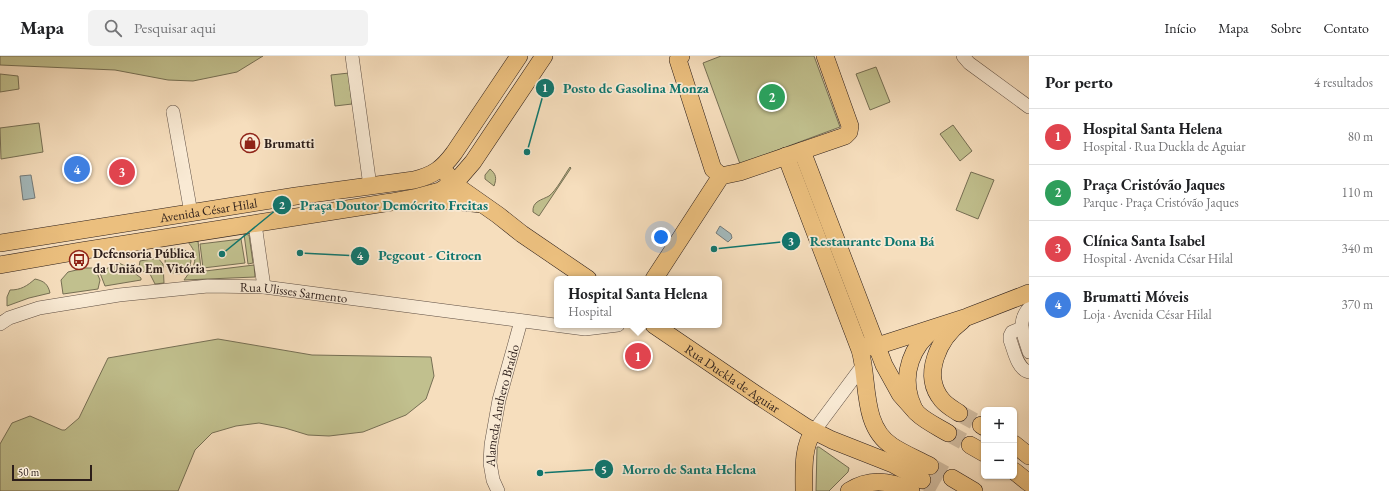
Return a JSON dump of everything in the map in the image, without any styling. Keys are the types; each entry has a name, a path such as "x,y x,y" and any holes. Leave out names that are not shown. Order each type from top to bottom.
{"main road":[{"path":"519,56 454,153 448,168 449,180 498,214 522,234 584,276"},
{"path":"454,183 473,162 544,56"},
{"path":"681,56 678,60 713,168 721,176"},
{"path":"656,276 721,176 740,172 802,151 845,136 849,132 850,126 825,56"},
{"path":"802,151 877,346 894,385 916,412 926,420 948,433"},
{"name":"Avenida César Hilal","path":"0,243 426,177 443,167 454,153"},
{"path":"786,156 860,350 864,364 870,416 879,433 921,479"},
{"name":"Avenida César Hilal","path":"0,265 392,202 429,195 445,189 454,183"},
{"path":"392,202 453,201 482,204"},
{"path":"854,334 865,345 872,347 877,346 967,318 1029,293"},
{"path":"959,413 946,404 937,393 934,383 933,370 937,353 946,337 956,326 967,318"},
{"name":"Rua Duckla de Aguiar","path":"658,328 792,418 814,431 892,464 921,479"},
{"path":"916,412 908,392 908,370 917,347 935,328"},
{"path":"804,491 806,453 809,440 814,431"},
{"path":"1017,446 1029,456"},
{"path":"1017,473 1029,483"},
{"path":"952,478 974,491"},
{"path":"849,491 857,486 874,482 893,483 921,479"}],"street":[{"path":"352,56 370,186"},
{"path":"963,56 969,63 1029,107"},
{"path":"173,112 191,213"},
{"path":"255,224 264,287"},
{"name":"Rua Ulisses Sarmento","path":"0,324 9,318 39,308 119,295 208,286 264,287 521,321 554,324"},
{"path":"1029,308 1022,319 1022,328 1029,352"},
{"name":"Alameda Anthero Braído","path":"498,491 493,480 490,463 491,445 499,400 521,321"},
{"path":"1022,328 1012,332 1010,340 1020,366 1025,371 1029,372"},
{"path":"814,431 864,364"}],"shaded area":[{"path":"0,56 263,56 237,72 193,81 168,80 115,70 0,65"},
{"path":"721,56 814,56 840,127 740,164 703,63"},
{"path":"876,67 890,102 870,110 856,74"},
{"path":"349,73 352,104 335,106 331,75"},
{"path":"0,74 18,76 19,89 0,92"},
{"path":"39,123 43,152 1,159 0,128"},
{"path":"953,125 972,151 960,161 940,134"},
{"path":"570,167 571,168 539,216 533,212 534,205 552,194"},
{"path":"490,169 495,176 494,186 485,179 485,175"},
{"path":"971,172 994,180 978,219 956,210"},
{"path":"31,175 35,198 23,200 20,176"},
{"path":"720,226 731,234 732,238 728,242 716,233"},
{"path":"244,234 249,235 253,263 248,264"},
{"path":"241,239 245,263 203,268 200,244"},
{"path":"198,241 201,269 192,270 195,262 195,255 188,242"},
{"path":"178,248 187,252 191,261 187,270 178,274 169,270 165,261 169,252"},
{"path":"158,258 163,264 164,283 155,284 150,274 142,271 139,267 140,261"},
{"path":"119,263 141,278 141,280 105,286 100,273 101,271"},
{"path":"254,265 255,277 184,280 189,273"},
{"path":"85,268 95,268 100,280 98,289 63,294 61,280 68,272"},
{"path":"35,279 45,283 50,293 29,298 7,306 7,297 10,290 24,287"},
{"path":"218,339 312,355 431,357 434,376 426,399 406,415 363,432 329,436 308,435 285,428 259,423 236,426 212,433 195,450 178,491 0,491 0,444 12,423 30,416 65,430 79,418 108,358"},
{"path":"817,447 849,468 848,472 829,491 816,491"}],"tunnel":[{"path":"959,413 981,425"},
{"path":"948,433 970,445"},
{"path":"930,466 952,478"},
{"path":"922,480 942,491"}],"place":[{"name":"Praça Cristóvão Jaques","path":"772,97"},
{"name":"Brumatti","path":"250,143"},
{"name":"Posto de Gasolina Monza","path":"527,152"},
{"name":"Brumatti Móveis","path":"77,169"},
{"name":"Clínica Santa Isabel","path":"122,172"},
{"name":"Restaurante Dona Bá","path":"714,249"},
{"name":"Pegeout - Citroen","path":"300,253"},
{"name":"Praça Doutor Demócrito Freitas","path":"222,254"},
{"name":"Defensoria Pública da União Em Vitória","path":"79,260"},
{"name":"Hospital Santa Helena","path":"638,356"},
{"name":"Morro de Santa Helena","path":"540,473"}]}
